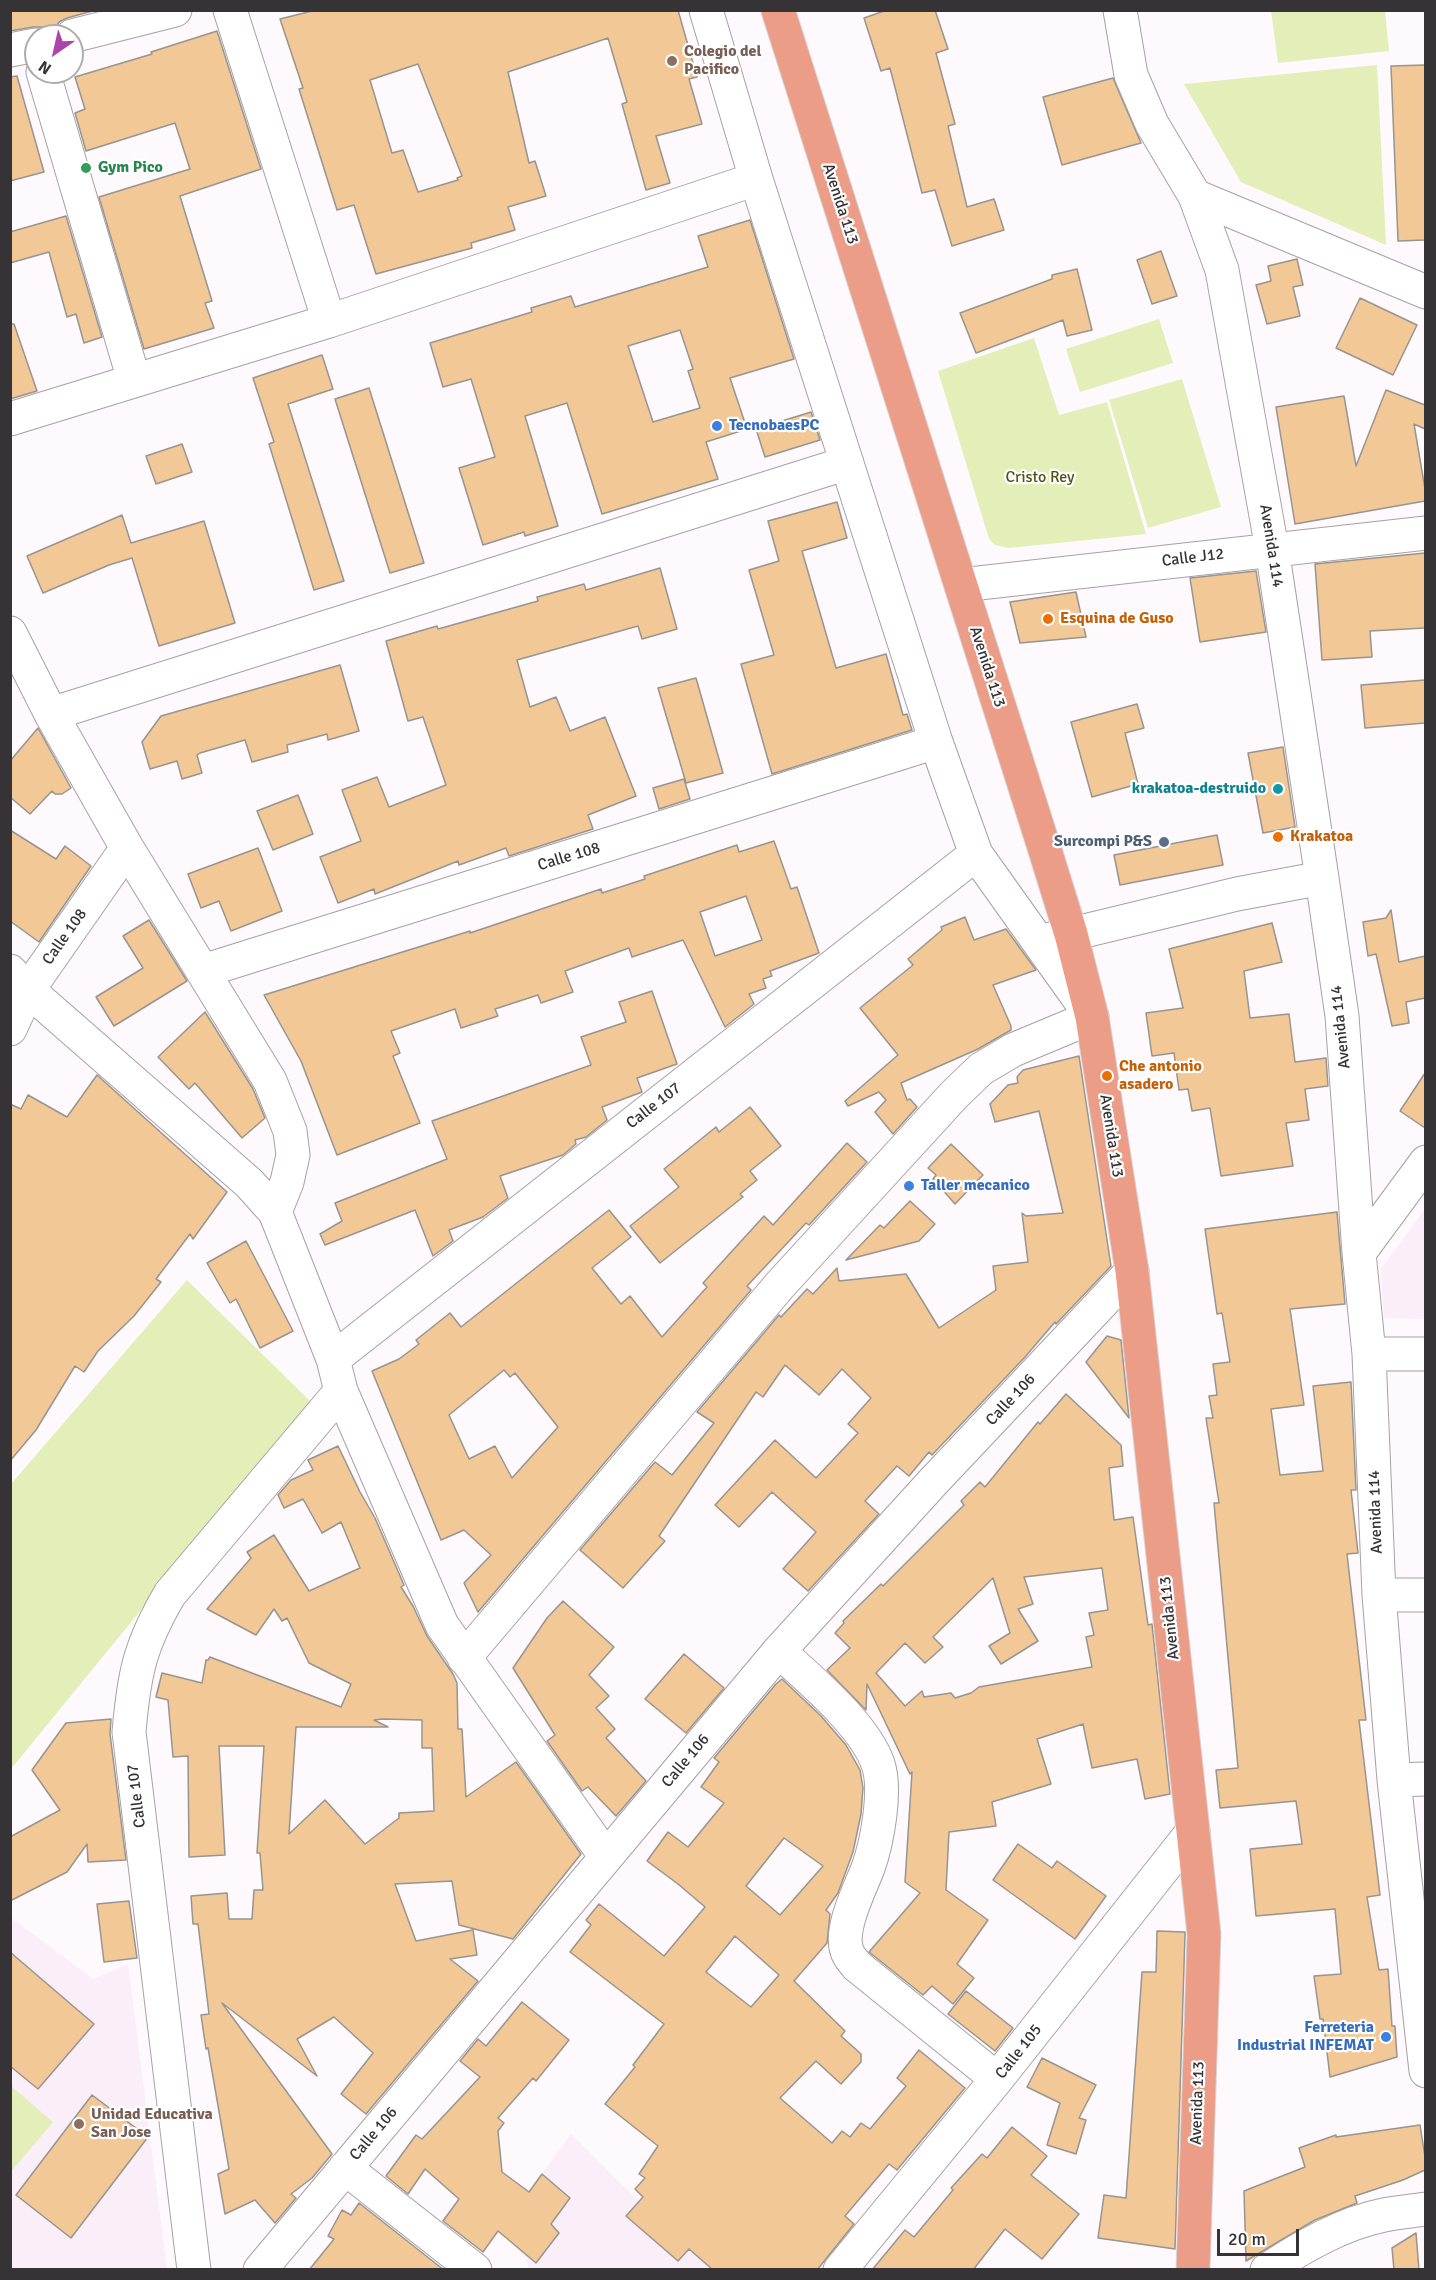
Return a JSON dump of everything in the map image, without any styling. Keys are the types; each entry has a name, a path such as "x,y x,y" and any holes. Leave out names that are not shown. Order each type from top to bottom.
{"main road":[{"name":"Avenida 113","path":"778,10 1071,934 1092,1017 1132,1270 1204,1934 1193,2270"}],"street":[{"path":"84,33 175,10"},
{"path":"230,10 329,321"},
{"path":"464,1658 780,1285 954,1095 981,1069 1013,1050 1092,1017 976,854 936,742 847,464 756,179 706,10"},
{"name":"Avenida 114","path":"1120,10 1131,75 1152,124 1195,196 1222,270 1272,549 1322,878 1342,1016 1359,1254 1369,1354 1379,1595 1410,1780 1425,2071"},
{"path":"47,84 134,380"},
{"path":"10,419 329,321 756,179"},
{"path":"1195,196 1425,292"},
{"path":"51,714 847,464"},
{"name":"Calle J12","path":"961,585 1425,533"},
{"path":"10,633 20,686 51,714 127,848 270,1081 290,1131 293,1155 287,1182 275,1212"},
{"name":"Calle 108","path":"203,971 936,742"},
{"name":"Calle 108","path":"10,1029 19,981 127,848"},
{"name":"Calle 107","path":"333,1359 976,854"},
{"path":"1039,942 1237,894 1322,878"},
{"path":"19,981 249,1183 275,1212 333,1359 341,1391 442,1625 606,1857"},
{"path":"1359,1254 1425,1162"},
{"name":"Calle 106","path":"260,2270 779,1651 933,1482 1132,1270"},
{"path":"1369,1354 1425,1354"},
{"name":"Calle 107","path":"194,2270 129,1732 133,1686 142,1649 153,1622 171,1594 341,1391"},
{"path":"1379,1595 1425,1595"},
{"path":"779,1651 832,1701 860,1732 878,1765 881,1801 878,1827 869,1865 851,1909 846,1931 847,1951 857,1966 997,2079"},
{"name":"Calle 105","path":"840,2270 997,2079 1193,1831"},
{"path":"345,2169 475,2270"},
{"path":"1268,2270 1295,2252 1331,2233 1383,2215 1425,2209"}],"shaded area":[{"path":"1425,1209 1425,1319 1384,1318 1381,1269"},
{"name":"Unidad Educativa San Jose","path":"10,1917 93,1979 128,1964 167,2269 11,2269"},
{"path":"571,2134 711,2269 529,2269 526,2257 500,2232"}],"green space":[{"path":"1271,11 1385,11 1389,51 1278,63"},
{"path":"1377,65 1386,245 1241,182 1184,84"},
{"path":"1159,319 1173,363 1080,392 1066,349"},
{"name":"Cristo Rey","path":"1034,338 1059,415 1107,402 1146,534 1009,548 995,545 989,539 938,371"},
{"path":"1182,379 1221,507 1148,528 1109,400"},
{"path":"187,1280 311,1402 11,1769 11,1484"},
{"path":"11,2086 53,2122 11,2172"}],"building":[{"path":"10,10 96,10 67,18 58,24 24,24 24,29 10,31"},
{"path":"316,10 678,10 697,77 689,79 702,124 656,136 670,183 646,190 622,104 627,102 608,38 508,72 529,163 535,161 546,196 508,207 515,230 471,243 472,248 376,274 354,205 337,210 299,89 303,88 280,19","holes":["418,64 462,176 457,178 458,180 418,192 403,150 392,153 370,80"]},
{"path":"887,10 935,10 948,49 936,53 955,124 948,126 967,207 994,199 1004,230 952,246 935,190 922,193 890,68 881,71 864,18"},
{"path":"217,31 261,169 180,196 212,301 205,303 214,328 144,349 99,197 190,169 175,123 86,151 75,113 85,109 77,84 84,84 84,74 152,54 151,52"},
{"path":"1425,65 1425,240 1398,241 1391,66"},
{"path":"17,76 44,172 10,181 10,77"},
{"path":"1113,78 1141,143 1062,165 1043,97"},
{"path":"66,216 102,337 84,343 76,314 67,317 49,252 10,263 10,232"},
{"path":"750,220 794,359 730,378 747,429 706,442 718,479 602,514 567,403 525,416 558,526 525,536 524,532 483,545 459,468 495,457 471,379 443,387 430,343 532,312 531,308 571,296 575,307 708,267 698,236","holes":["680,330 693,369 688,371 700,408 653,422 628,346"]},
{"path":"1161,251 1177,296 1152,304 1137,260"},
{"path":"1297,259 1303,285 1293,287 1300,316 1267,324 1256,285 1271,281 1268,266"},
{"path":"1077,269 1092,330 1067,336 1063,320 976,353 960,313 1052,279 1052,275"},
{"path":"1360,298 1417,325 1393,375 1336,348"},
{"path":"10,324 14,324 37,391 10,399"},
{"path":"322,355 333,389 288,404 344,581 314,590 269,444 274,442 253,378"},
{"path":"369,388 424,563 390,573 335,399"},
{"path":"1386,390 1425,405 1425,429 1414,424 1425,501 1295,524 1276,407 1344,396 1356,466"},
{"path":"811,412 820,440 765,457 756,429"},
{"path":"182,444 192,472 156,484 146,456"},
{"path":"837,502 847,538 802,551 836,668 886,654 903,715 907,714 912,730 772,774 741,664 774,655 749,570 779,561 768,521"},
{"path":"122,515 131,543 204,521 235,623 159,646 132,558 109,565 43,593 27,556"},
{"path":"1425,553 1425,628 1370,631 1372,657 1322,660 1315,564"},
{"path":"660,568 677,629 642,639 638,626 517,660 530,707 556,697 570,731 605,717 636,796 588,815 593,829 509,856 506,848 459,865 458,861 375,894 374,889 338,903 320,857 361,841 342,790 377,777 389,807 446,785 423,717 408,721 386,641 538,601 537,597 584,584 586,590"},
{"path":"1256,571 1266,632 1200,642 1190,578"},
{"name":"Esquina de Guso","path":"1076,592 1086,637 1020,643 1010,602"},
{"path":"340,665 359,731 328,740 327,734 287,745 288,752 252,762 245,740 200,753 197,755 202,773 182,779 177,761 150,769 142,742 161,716"},
{"path":"696,678 723,773 686,783 658,688"},
{"path":"1425,680 1425,723 1365,728 1361,685"},
{"path":"1137,704 1144,728 1125,733 1138,784 1092,797 1071,722"},
{"path":"38,728 71,788 62,794 55,794 52,791 30,814 10,797 10,761"},
{"name":"krakatoa-destruido","path":"1283,747 1295,827 1263,833 1248,753"},
{"path":"684,779 690,799 659,809 653,788"},
{"path":"298,795 313,834 273,850 257,811"},
{"path":"10,830 56,859 65,846 91,866 39,942 10,921"},
{"path":"1217,835 1223,865 1120,885 1114,855"},
{"path":"774,841 791,889 797,887 819,953 770,971 772,976 763,979 766,988 749,994 754,1004 725,1027 683,940 632,957 629,948 565,971 573,992 541,1003 538,995 495,1009 498,1016 461,1028 455,1009 391,1031 400,1053 393,1056 420,1123 337,1155 301,1061 264,995 470,931 470,933 601,889 602,893 645,879 644,876 737,845 739,852","holes":["746,896 762,940 715,956 700,912"]},
{"path":"258,848 282,911 231,931 219,901 201,908 188,874"},
{"path":"1391,910 1399,962 1425,956 1425,998 1406,1002 1409,1023 1392,1026 1376,954 1368,956 1363,922 1386,918"},
{"path":"965,917 974,940 1006,929 1036,970 993,985 1011,1030 978,1049 901,1083 907,1100 910,1099 917,1107 893,1134 875,1112 886,1100 879,1092 848,1106 845,1101 898,1055 860,1008 913,965 908,959 942,930 941,927"},
{"path":"149,920 187,981 114,1026 96,997 143,968 123,936"},
{"path":"1272,923 1282,962 1244,971 1250,1018 1289,1014 1295,1062 1326,1058 1328,1086 1305,1089 1309,1120 1286,1123 1293,1166 1221,1176 1210,1108 1192,1111 1188,1089 1179,1090 1174,1053 1152,1056 1146,1013 1183,1008 1169,949"},
{"path":"652,991 677,1064 637,1078 642,1092 602,1107 607,1120 586,1137 575,1140 576,1144 563,1155 500,1176 508,1198 483,1217 449,1230 453,1241 433,1256 415,1210 325,1245 320,1234 342,1221 335,1203 447,1159 432,1121 591,1065 581,1037 626,1022 619,1002"},
{"path":"205,1012 253,1089 265,1118 242,1138 195,1083 189,1089 158,1057"},
{"path":"1079,1056 1111,1266 1056,1324 1055,1322 932,1455 929,1452 909,1476 897,1466 865,1501 879,1514 808,1591 783,1569 816,1532 772,1492 739,1527 715,1505 775,1440 816,1478 858,1433 848,1424 871,1398 842,1369 819,1395 785,1365 763,1397 756,1392 659,1536 665,1541 623,1588 580,1550 655,1462 672,1475 714,1423 697,1412 779,1315 781,1317 807,1289 813,1294 837,1268 839,1281 906,1274 939,1328 996,1290 993,1266 1028,1262 1022,1213 1026,1216 1063,1213 1039,1111 995,1122 990,1104 1008,1085 1018,1083 1017,1077 1023,1070"},
{"path":"1425,1073 1425,1128 1400,1111"},
{"path":"97,1075 227,1192 193,1239 190,1234 156,1279 161,1282 134,1316 98,1351 84,1372 75,1366 36,1430 10,1461 10,1104 21,1109 28,1095 67,1117"},
{"path":"750,1107 781,1146 750,1171 757,1180 740,1194 743,1197 660,1263 630,1226 679,1187 664,1169 716,1127 719,1132"},
{"path":"847,1143 867,1162 809,1225 806,1223 747,1286 751,1290 478,1612 464,1583 491,1555 464,1530 441,1540 372,1371 399,1359 419,1344 416,1340 450,1313 461,1327 609,1210 631,1237 592,1268 621,1304 630,1296 662,1337 707,1287 703,1283 764,1216 773,1225","holes":["504,1370 510,1377 515,1373 558,1427 512,1478 495,1446 469,1459 449,1415"]},
{"path":"951,1144 983,1175 955,1204 933,1179 936,1175 928,1168"},
{"path":"910,1201 935,1224 919,1241 846,1260 880,1225 884,1228"},
{"path":"1337,1212 1345,1304 1290,1309 1304,1405 1271,1409 1280,1475 1323,1471 1313,1386 1351,1382 1356,1490 1351,1490 1358,1553 1347,1554 1366,1720 1359,1720 1380,1895 1367,1897 1379,1970 1388,1969 1392,2026 1395,2026 1397,2057 1330,2077 1323,2019 1320,2019 1314,1976 1341,1974 1335,1909 1256,1916 1250,1849 1302,1844 1296,1801 1220,1808 1216,1770 1238,1768 1214,1503 1219,1503 1206,1418 1213,1418 1209,1396 1217,1395 1213,1364 1230,1362 1222,1313 1217,1314 1205,1229"},
{"path":"246,1241 293,1331 260,1348 236,1299 230,1303 207,1263"},
{"path":"1107,1336 1121,1340 1129,1418 1086,1362"},
{"path":"1066,1394 1121,1445 1123,1466 1109,1468 1114,1520 1133,1517 1148,1625 1152,1624 1170,1794 1145,1799 1137,1759 1092,1768 1083,1724 1037,1739 1051,1784 992,1802 996,1826 949,1832 946,1890 988,1920 957,1964 974,1978 953,2004 932,1986 923,1995 869,1952 920,1893 905,1882 912,1772 910,1774 867,1684 866,1710 827,1670 850,1648 835,1633 844,1623 843,1621 881,1584 883,1586 964,1505 961,1501 980,1482 985,1487 1038,1422 1040,1424","holes":["1102,1568 1108,1610 1089,1613 1094,1635 1086,1637 1092,1667 979,1687 971,1693 955,1698 951,1693 924,1697 922,1691 905,1706 876,1673 905,1643 925,1663 943,1647 933,1637 993,1578 1010,1633 989,1646 1001,1664 1038,1641 1018,1609 1033,1604 1024,1577"]},
{"path":"338,1446 375,1518 404,1585 401,1587 427,1636 453,1674 457,1683 458,1729 462,1729 466,1797 516,1762 581,1854 513,1939 459,1925 452,1881 395,1884 416,1941 473,1930 477,1955 450,1959 478,1981 366,2114 341,2094 373,2053 334,2017 297,2039 317,2076 222,2003 332,2154 312,2178 291,2194 296,2198 275,2223 255,2200 225,2214 218,2174 229,2169 201,2015 209,2014 198,1924 193,1924 191,1896 227,1893 229,1919 252,1919 254,1890 263,1890 260,1853 257,1853 264,1746 219,1746 225,1855 189,1857 188,1756 173,1757 168,1700 156,1697 162,1673 202,1683 206,1660 210,1657 341,1707 351,1684 309,1663 287,1618 282,1621 274,1609 256,1635 207,1609 251,1558 247,1552 274,1535 309,1591 360,1568 341,1522 322,1533 303,1499 284,1508 278,1495 291,1480 313,1470 308,1460","holes":["374,1720 422,1720 422,1748 432,1748 434,1811 399,1813 399,1818 365,1844 325,1800 289,1834 296,1727 388,1727"]},
{"path":"563,1601 614,1647 589,1675 609,1696 596,1708 615,1729 606,1738 646,1781 616,1816 588,1787 582,1791 547,1741 555,1735 513,1668 547,1618"},
{"path":"684,1654 724,1688 686,1733 645,1699"},
{"path":"782,1679 821,1716 846,1745 860,1770 863,1788 861,1814 853,1852 838,1893 826,1910 830,1914 827,1943 794,1981 845,2031 841,2036 861,2054 861,2062 841,2084 816,2061 780,2098 832,2143 842,2131 850,2137 861,2123 870,2129 906,2086 897,2078 919,2050 965,2088 897,2170 889,2164 845,2216 854,2224 817,2270 713,2270 689,2249 678,2261 626,2216 643,2197 635,2189 645,2178 639,2174 658,2146 605,2104 635,2067 633,2065 664,2024 570,1952 591,1925 586,1920 599,1904 664,1956 705,1907 647,1861 668,1832 688,1847 724,1803 701,1787 719,1762 714,1758","holes":["784,1838 823,1866 780,1915 746,1886","735,1936 779,1975 751,2007 706,1972"]},
{"path":"111,1719 110,1734 126,1860 88,1862 87,1844 67,1872 10,1901 10,1837 60,1810 32,1770 66,1723"},
{"path":"1018,1844 1052,1868 1057,1861 1106,1896 1075,1939 993,1880"},
{"path":"129,1901 137,1958 104,1962 97,1904"},
{"path":"1157,1931 1185,1932 1175,2249 1098,2238 1104,2195 1126,2198 1142,1972 1156,1972"},
{"path":"10,1952 94,2024 38,2089 10,2066"},
{"path":"966,1991 1013,2028 995,2051 948,2014"},
{"path":"522,2002 569,2040 536,2081 533,2078 498,2118 504,2123 498,2131 502,2172 529,2192 542,2174 570,2198 551,2224 559,2233 536,2263 498,2231 483,2252 443,2221 459,2199 425,2169 408,2194 386,2176 416,2135 422,2139 480,2077 460,2061 478,2039 486,2046"},
{"path":"1042,2058 1096,2085 1079,2118 1086,2120 1076,2154 1047,2145 1060,2103 1027,2087"},
{"path":"92,2095 148,2137 71,2238 16,2195"},
{"path":"1420,2125 1425,2170 1355,2196 1357,2203 1315,2220 1246,2261 1244,2191 1305,2167 1299,2148 1336,2135 1336,2137"},
{"path":"1012,2127 1047,2156 1031,2175 1079,2214 1042,2259 1005,2229 973,2270 872,2270 905,2230 914,2237 953,2190 951,2188 982,2154 987,2158"},
{"path":"359,2203 444,2270 309,2270 334,2239 328,2236 342,2210 351,2215"},
{"path":"1416,2233 1419,2270 1394,2270 1392,2248"}],"place":[{"name":"Colegio del Pacifico","path":"672,61"},
{"name":"Gym Pico","path":"86,168"},
{"name":"TecnobaesPC","path":"717,426"},
{"name":"Esquina de Guso","path":"1048,619"},
{"name":"krakatoa-destruido","path":"1278,789"},
{"name":"Krakatoa","path":"1278,837"},
{"name":"Surcompi P&S","path":"1164,842"},
{"name":"Che antonio asadero","path":"1107,1076"},
{"name":"Taller mecanico","path":"909,1186"},
{"name":"Ferreteria Industrial INFEMAT","path":"1386,2037"},
{"name":"Unidad Educativa San Jose","path":"79,2124"}]}
